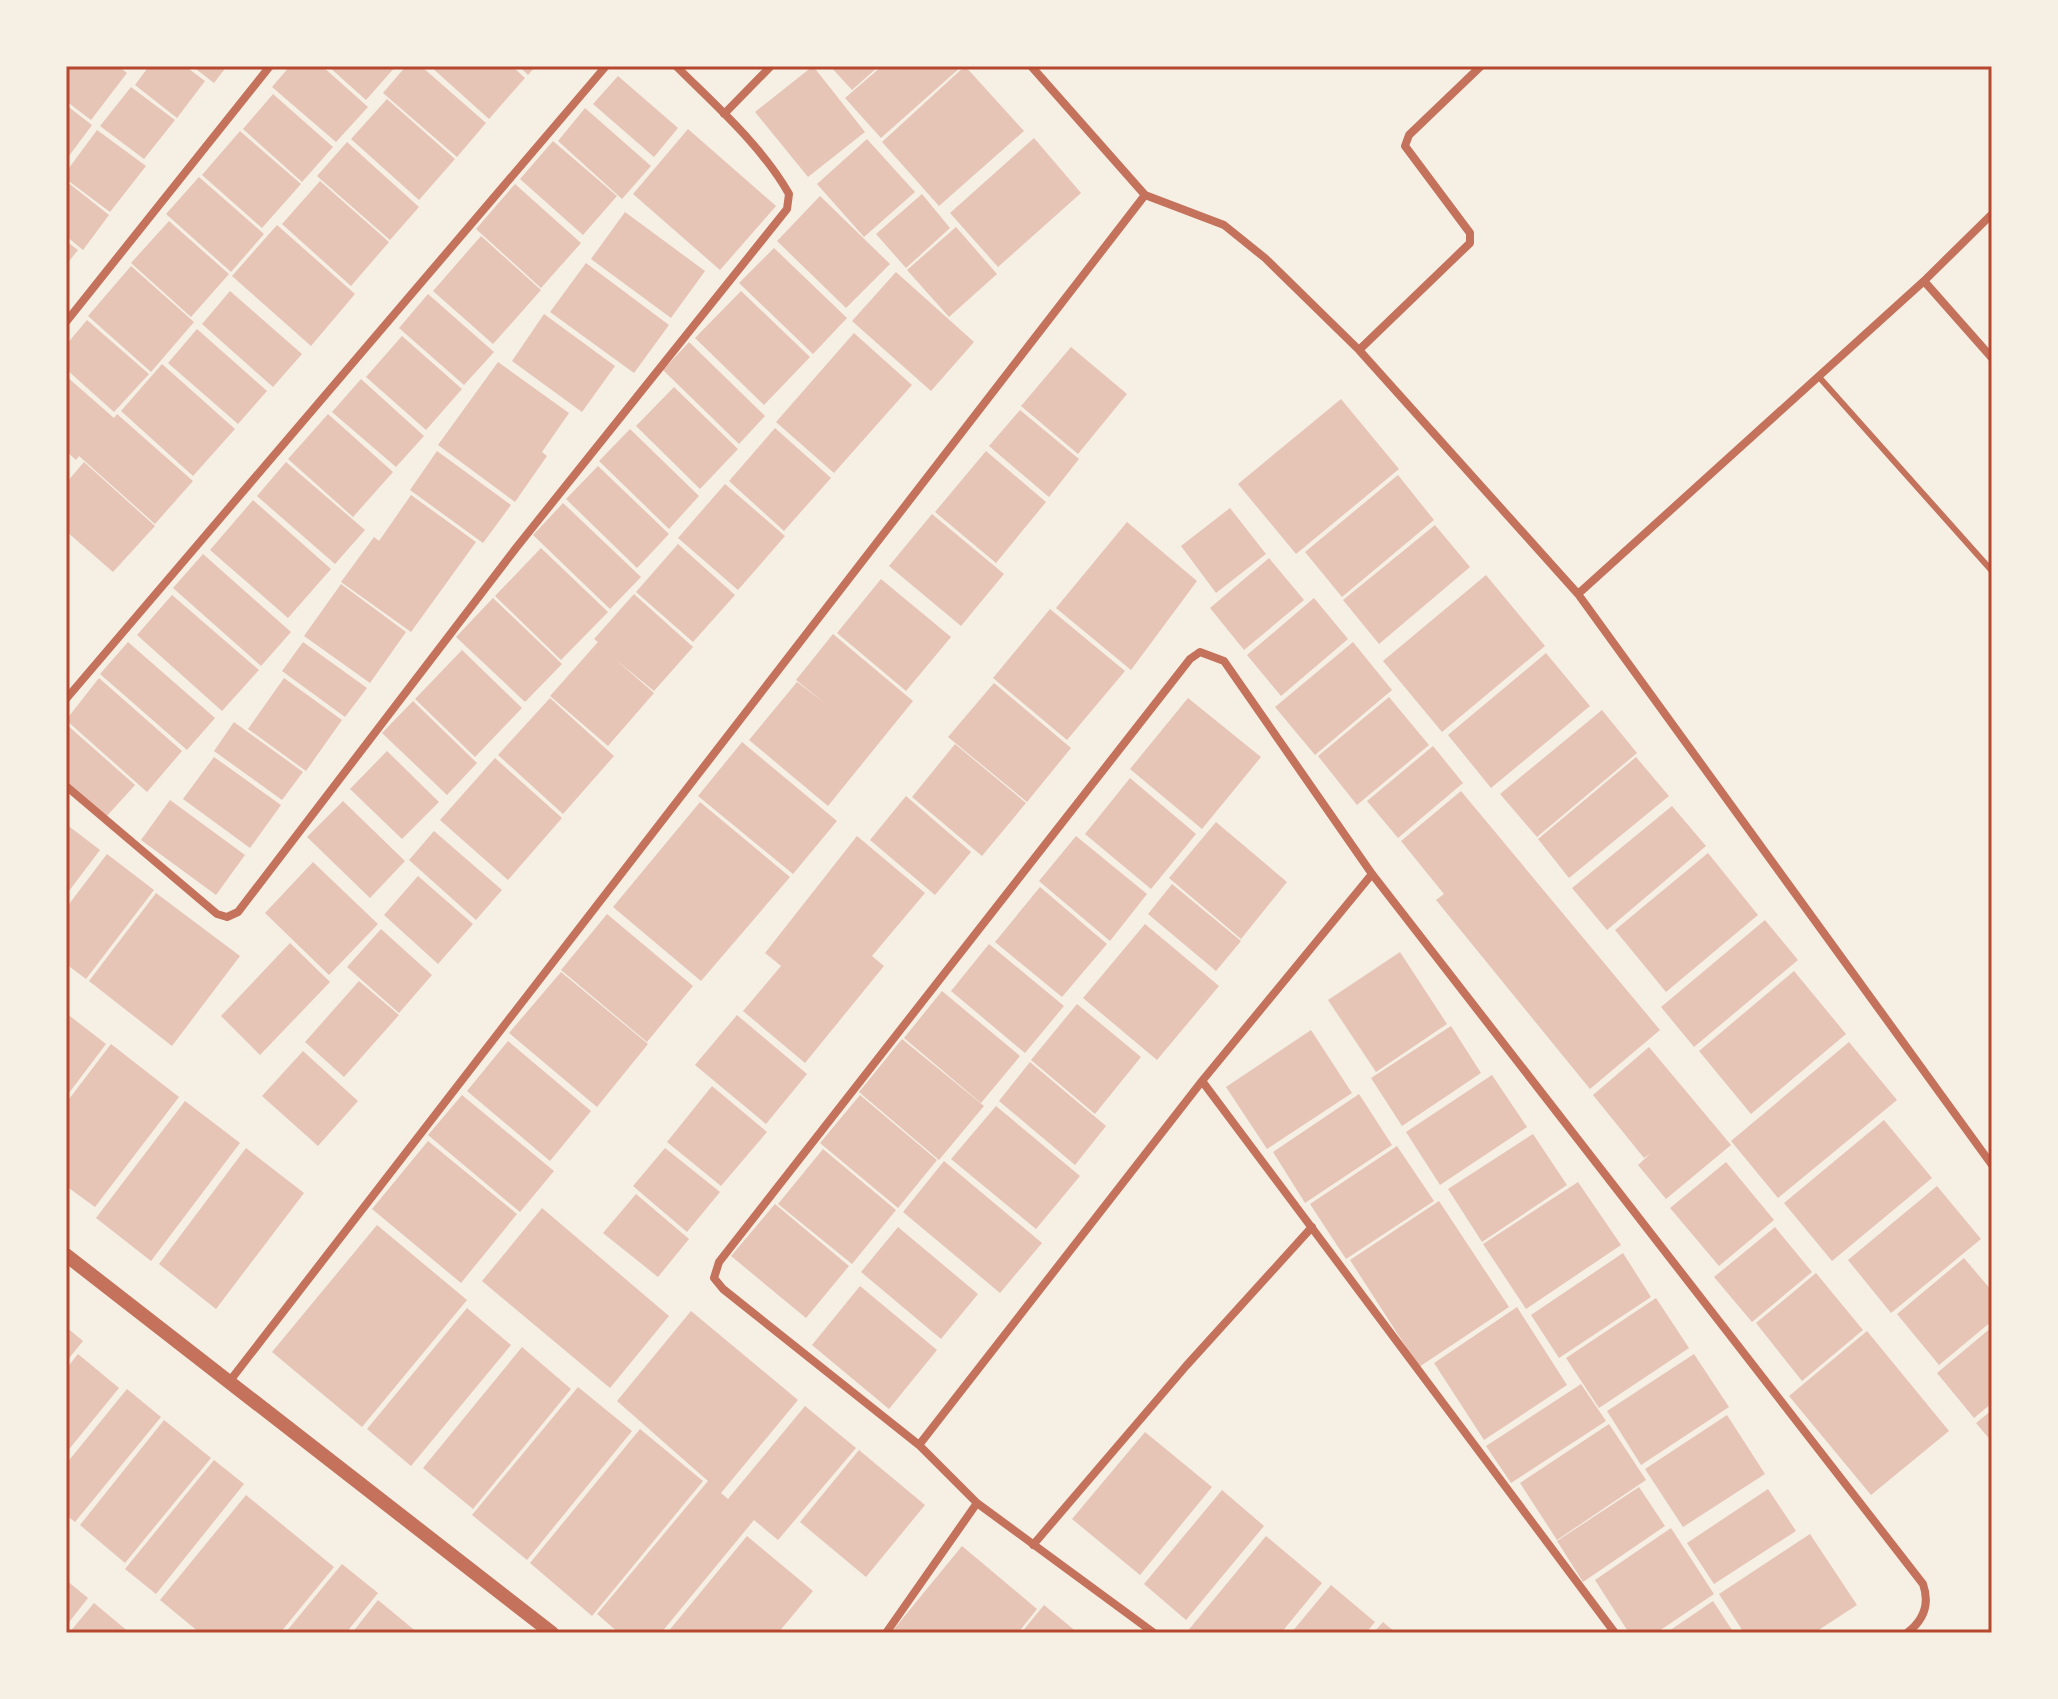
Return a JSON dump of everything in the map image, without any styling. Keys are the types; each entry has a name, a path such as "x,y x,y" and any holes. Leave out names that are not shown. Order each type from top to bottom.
{"street":[{"path":"66,322 270,66"},
{"path":"66,699 606,66"},
{"path":"66,786 217,914 227,917 238,912 516,548 787,209 786,189 724,114 676,66"},
{"path":"724,114 771,66"},
{"path":"1031,66 1145,195 1224,225 1265,258 1359,350 1578,594 1992,1165"},
{"path":"1359,350 1470,243 1470,233 1405,146 1409,135 1481,66"},
{"path":"228,1383 1145,195"},
{"path":"1578,594 1924,281 1992,214"},
{"path":"1924,281 1992,358"},
{"path":"1154,1633 977,1503 919,1445 723,1289 714,1278 716,1270 1194,655 1210,653 1224,661 1372,874 1923,1584 1927,1596 1926,1610 1907,1633"},
{"path":"919,1445 1202,1081 1372,874"},
{"path":"1202,1081 1615,1633"},
{"path":"1033,1545 1186,1366 1312,1227"},
{"path":"66,1255 552,1633"},
{"path":"886,1633 977,1503"},
{"path":"1599,1633 1608,1623"}],"lane":[{"path":"1819,377 1992,571"}],"building":[{"path":"66,66 118,66 127,73 91,120 66,101"},
{"path":"149,66 185,66 205,81 177,118 135,85"},
{"path":"192,66 227,66 214,83"},
{"path":"290,66 322,66 368,107 336,142 272,87"},
{"path":"328,66 396,66 366,100"},
{"path":"406,66 421,66 486,123 457,157 383,93"},
{"path":"430,66 512,66 525,78 489,119"},
{"path":"519,66 536,66 528,75"},
{"path":"813,66 865,132 808,177 755,112"},
{"path":"830,66 879,66 852,90"},
{"path":"882,66 962,66 881,138 845,98"},
{"path":"965,66 1024,131 939,206 882,142"},
{"path":"618,76 678,128 654,157 593,104"},
{"path":"131,87 175,120 144,159 100,126"},
{"path":"273,94 333,147 302,182 243,129"},
{"path":"387,99 455,159 419,200 351,139"},
{"path":"66,105 92,125 66,160"},
{"path":"585,108 651,166 622,199 558,141"},
{"path":"688,129 776,206 720,270 633,194"},
{"path":"97,130 146,166 110,212 66,179 66,172"},
{"path":"240,131 301,184 262,228 202,175"},
{"path":"1034,138 1081,193 998,267 950,213"},
{"path":"867,139 915,192 864,237 817,184"},
{"path":"553,141 617,196 583,235 520,179"},
{"path":"347,142 419,207 390,240 317,176"},
{"path":"199,177 264,234 231,272 166,214"},
{"path":"66,181 109,215 83,250 66,236"},
{"path":"320,181 389,242 351,286 282,224"},
{"path":"515,184 581,243 541,288 476,229"},
{"path":"922,194 950,228 906,268 876,234"},
{"path":"820,196 890,264 846,308 777,241"},
{"path":"625,212 705,271 671,318 591,259"},
{"path":"169,221 229,274 191,317 131,263"},
{"path":"277,225 355,294 311,346 232,276"},
{"path":"956,227 997,274 949,317 907,270"},
{"path":"481,236 541,290 493,344 433,291"},
{"path":"66,241 78,250 66,265"},
{"path":"774,248 847,318 813,354 739,283"},
{"path":"586,263 669,325 634,373 550,312"},
{"path":"131,266 194,322 151,372 88,316"},
{"path":"896,272 974,342 931,391 852,321"},
{"path":"230,291 302,354 273,387 202,324"},
{"path":"741,291 810,357 764,405 695,338"},
{"path":"428,294 494,352 464,385 399,328"},
{"path":"544,314 615,366 582,412 512,361"},
{"path":"87,320 149,374 114,412 66,369 66,345"},
{"path":"197,329 267,391 238,424 168,363"},
{"path":"854,333 912,385 834,473 776,422"},
{"path":"402,336 462,389 426,430 366,377"},
{"path":"689,342 765,416 739,444 663,370"},
{"path":"1071,347 1127,394 1078,454 1021,406"},
{"path":"498,362 569,413 542,452 547,456 515,502 438,445"},
{"path":"162,364 235,429 193,476 121,411"},
{"path":"66,376 114,418 117,414 193,481 155,524 79,456 76,460 66,451"},
{"path":"361,379 424,436 396,467 332,412"},
{"path":"674,387 738,449 700,489 636,426"},
{"path":"1341,399 1399,469 1296,554 1238,484"},
{"path":"1020,410 1079,459 1049,497 989,446"},
{"path":"328,414 393,472 353,517 288,459"},
{"path":"775,428 831,478 784,531 729,481"},
{"path":"630,429 699,496 669,529 599,461"},
{"path":"437,451 511,505 483,543 410,490"},
{"path":"986,451 1046,502 996,563 935,512"},
{"path":"84,462 155,526 113,572 66,531 66,483"},
{"path":"286,462 365,530 335,564 257,496"},
{"path":"598,466 669,534 637,568 566,499"},
{"path":"1398,475 1434,520 1342,597 1305,552"},
{"path":"725,484 785,536 738,590 678,538"},
{"path":"411,495 476,542 411,632 341,582 374,537 379,541"},
{"path":"253,500 331,569 288,618 210,550"},
{"path":"563,503 641,577 610,609 533,535"},
{"path":"1230,508 1266,554 1216,593 1181,546"},
{"path":"932,514 1004,574 961,626 889,566"},
{"path":"1127,522 1197,581 1131,670 1056,608"},
{"path":"1435,525 1470,567 1379,644 1343,600"},
{"path":"678,544 735,595 693,642 636,592"},
{"path":"541,548 608,612 561,660 495,596"},
{"path":"203,554 291,632 261,666 173,588"},
{"path":"1269,558 1304,600 1244,650 1210,608"},
{"path":"1486,575 1545,646 1442,732 1383,661"},
{"path":"881,579 951,637 906,691 837,633"},
{"path":"341,584 406,632 370,683 304,636"},
{"path":"634,594 693,647 654,691 615,659 654,693 608,746 550,696 598,642 594,639"},
{"path":"172,595 259,670 222,711 137,635"},
{"path":"493,598 562,664 525,702 456,637"},
{"path":"1314,598 1348,639 1281,696 1247,655"},
{"path":"1050,609 1125,671 1067,740 993,678"},
{"path":"833,634 913,701 828,806 749,740 797,682 826,704 796,680"},
{"path":"128,642 215,718 187,750 100,674"},
{"path":"303,642 367,688 345,717 282,671"},
{"path":"1353,642 1392,690 1315,755 1275,707"},
{"path":"462,650 522,708 475,757 415,699"},
{"path":"1546,653 1590,706 1491,788 1448,735"},
{"path":"99,678 182,751 147,792 66,720"},
{"path":"284,678 342,720 306,771 248,729"},
{"path":"994,683 1071,748 1027,802 948,737"},
{"path":"1389,697 1429,745 1357,805 1318,756"},
{"path":"550,698 614,756 563,814 498,755"},
{"path":"1188,698 1261,757 1202,829 1130,769"},
{"path":"413,701 477,763 447,795 382,733"},
{"path":"1602,710 1637,753 1537,837 1500,794"},
{"path":"234,722 303,772 282,800 214,751"},
{"path":"66,724 135,785 106,817 66,781"},
{"path":"742,742 837,821 793,874 698,796"},
{"path":"955,744 1026,803 982,856 912,797"},
{"path":"1433,746 1463,783 1398,838 1367,801"},
{"path":"387,751 439,802 402,839 350,789"},
{"path":"214,757 281,805 250,848 183,799"},
{"path":"1636,757 1669,796 1569,878 1538,839"},
{"path":"495,758 562,818 508,880 440,820"},
{"path":"1130,778 1196,834 1151,889 1085,834"},
{"path":"1461,791 1660,1030 1590,1089 1436,900 1444,894 1401,841"},
{"path":"906,796 971,852 935,895 870,840"},
{"path":"170,800 245,855 216,895 141,840"},
{"path":"343,801 405,861 370,898 307,837"},
{"path":"700,802 790,877 701,981 613,907"},
{"path":"1672,806 1706,846 1607,930 1572,888"},
{"path":"1216,822 1287,882 1241,939 1169,878"},
{"path":"66,824 100,850 66,895"},
{"path":"434,831 502,890 476,920 409,860"},
{"path":"857,836 925,893 872,956 884,966 805,1063 743,1011 781,966 765,953"},
{"path":"1076,836 1147,894 1110,941 1039,881"},
{"path":"1708,853 1758,915 1666,992 1615,930"},
{"path":"107,854 154,890 86,979 66,964 66,908"},
{"path":"313,862 378,924 329,975 265,913"},
{"path":"418,876 473,924 438,964 384,915"},
{"path":"1172,884 1241,941 1216,971 1148,914"},
{"path":"1040,887 1107,944 1062,997 995,942"},
{"path":"156,893 240,956 172,1046 89,981"},
{"path":"607,914 693,986 647,1042 561,970"},
{"path":"1765,920 1798,960 1694,1047 1661,1007"},
{"path":"1145,924 1219,986 1157,1060 1083,998"},
{"path":"381,929 432,975 399,1013 347,967"},
{"path":"290,943 330,982 260,1055 221,1016"},
{"path":"989,944 1064,1006 1025,1053 951,991"},
{"path":"1400,952 1447,1024 1376,1072 1328,1000"},
{"path":"1794,971 1846,1034 1751,1114 1699,1051"},
{"path":"561,972 648,1044 597,1107 509,1033"},
{"path":"359,981 399,1015 344,1077 305,1042"},
{"path":"942,991 1020,1056 981,1103 904,1038"},
{"path":"1077,1004 1141,1057 1095,1114 1031,1060"},
{"path":"66,1013 106,1044 66,1097"},
{"path":"737,1015 807,1074 766,1124 695,1065"},
{"path":"1451,1026 1481,1073 1402,1126 1371,1078"},
{"path":"1311,1030 1352,1093 1267,1149 1226,1087"},
{"path":"902,1039 984,1106 939,1160 859,1092"},
{"path":"508,1041 591,1111 550,1161 467,1091"},
{"path":"1849,1042 1897,1100 1778,1198 1731,1141"},
{"path":"111,1044 179,1097 95,1207 66,1186 66,1103"},
{"path":"1649,1047 1731,1145 1666,1199 1638,1165 1651,1153 1644,1158 1593,1095"},
{"path":"303,1051 358,1101 318,1146 262,1096"},
{"path":"1030,1062 1106,1126 1075,1165 999,1101"},
{"path":"1492,1075 1527,1127 1440,1185 1406,1132"},
{"path":"712,1086 767,1132 721,1186 667,1142"},
{"path":"1359,1094 1392,1145 1305,1203 1273,1152"},
{"path":"462,1095 554,1171 520,1212 428,1135"},
{"path":"860,1095 937,1160 898,1208 820,1143"},
{"path":"185,1101 240,1143 151,1261 96,1218"},
{"path":"996,1106 1080,1176 1036,1229 951,1159"},
{"path":"1884,1120 1932,1178 1832,1261 1784,1203"},
{"path":"1533,1134 1567,1185 1482,1242 1448,1189"},
{"path":"428,1141 517,1214 461,1283 372,1209"},
{"path":"1397,1146 1434,1201 1346,1259 1310,1204"},
{"path":"246,1148 304,1193 216,1309 159,1264"},
{"path":"665,1148 720,1192 687,1232 633,1186"},
{"path":"823,1149 896,1210 852,1264 778,1204"},
{"path":"944,1161 1042,1243 1000,1293 903,1212"},
{"path":"1726,1162 1774,1220 1719,1266 1670,1208"},
{"path":"1578,1182 1621,1245 1526,1309 1483,1244"},
{"path":"1937,1186 1981,1239 1891,1313 1848,1260"},
{"path":"636,1194 689,1239 658,1277 603,1233"},
{"path":"1439,1201 1509,1307 1419,1367 1350,1260"},
{"path":"775,1204 849,1266 806,1318 731,1256"},
{"path":"542,1208 669,1316 610,1388 482,1281"},
{"path":"377,1225 467,1300 362,1427 272,1352"},
{"path":"898,1227 978,1294 941,1339 861,1272"},
{"path":"1775,1227 1812,1272 1752,1322 1714,1277"},
{"path":"1623,1253 1651,1297 1559,1358 1531,1315"},
{"path":"1964,1258 1992,1291 1992,1321 1939,1365 1897,1314"},
{"path":"1816,1273 1863,1330 1802,1381 1756,1323"},
{"path":"860,1286 937,1350 889,1409 812,1345"},
{"path":"1656,1298 1689,1348 1599,1408 1566,1358"},
{"path":"1517,1307 1567,1385 1484,1440 1434,1363"},
{"path":"467,1308 511,1345 411,1466 367,1429"},
{"path":"691,1311 798,1400 721,1493 728,1499 805,1406 856,1448 778,1540 754,1520 661,1633 619,1633 597,1614 708,1481 617,1401"},
{"path":"66,1327 83,1341 66,1362"},
{"path":"1992,1327 1992,1403 1974,1418 1937,1373"},
{"path":"1867,1331 1949,1431 1871,1495 1789,1396"},
{"path":"522,1347 571,1389 473,1509 423,1468"},
{"path":"78,1354 119,1388 66,1453 66,1369"},
{"path":"1694,1354 1729,1407 1641,1465 1607,1411"},
{"path":"1581,1384 1606,1421 1511,1483 1486,1446"},
{"path":"578,1387 632,1431 527,1560 472,1515"},
{"path":"127,1389 161,1417 75,1522 66,1515 66,1464"},
{"path":"1992,1410 1992,1442 1976,1423"},
{"path":"1727,1415 1765,1474 1683,1527 1645,1469"},
{"path":"164,1420 211,1458 125,1563 80,1525"},
{"path":"1609,1424 1646,1480 1557,1540 1520,1483"},
{"path":"640,1429 703,1481 592,1616 530,1563"},
{"path":"1145,1432 1212,1487 1140,1575 1072,1519"},
{"path":"859,1450 925,1505 866,1577 800,1522"},
{"path":"214,1460 244,1484 156,1594 125,1569"},
{"path":"1639,1487 1665,1526 1583,1582 1557,1541"},
{"path":"1768,1489 1796,1531 1714,1584 1687,1543"},
{"path":"1222,1490 1264,1526 1186,1620 1144,1584"},
{"path":"246,1495 334,1567 280,1633 200,1633 160,1600"},
{"path":"1671,1528 1714,1594 1656,1633 1629,1633 1595,1580"},
{"path":"1810,1534 1857,1605 1814,1633 1744,1633 1719,1594"},
{"path":"747,1536 813,1591 778,1633 667,1633"},
{"path":"1266,1536 1322,1583 1281,1633 1186,1633"},
{"path":"962,1546 1037,1609 1018,1633 899,1633 894,1629"},
{"path":"342,1564 378,1593 346,1633 285,1633"},
{"path":"66,1580 88,1598 66,1626"},
{"path":"1331,1585 1375,1622 1366,1633 1291,1633"},
{"path":"378,1600 418,1633 352,1633"},
{"path":"1713,1601 1734,1633 1666,1633"},
{"path":"94,1603 130,1633 69,1633"},
{"path":"1044,1605 1078,1633 1021,1633"},
{"path":"1383,1622 1396,1633 1373,1633"}]}
